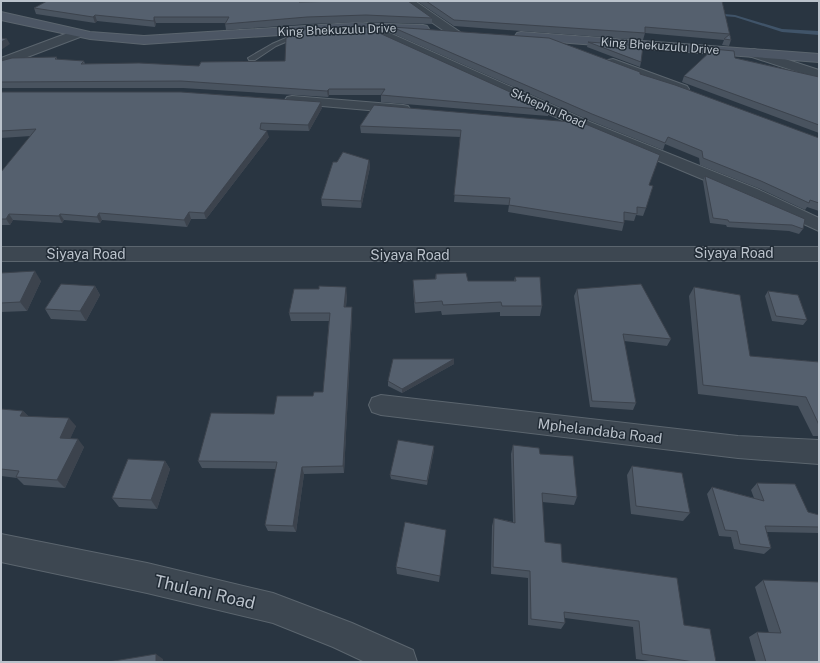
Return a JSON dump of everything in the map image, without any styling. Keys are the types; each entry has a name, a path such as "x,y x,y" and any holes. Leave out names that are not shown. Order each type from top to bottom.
{"street":[{"path":"407,1 454,32"},
{"name":"King Bhekuzulu Drive","path":"1,16 99,38 143,40 185,39 308,29 367,27 415,28 469,33"},
{"name":"Skhephu Road","path":"367,27 585,125 751,193 819,225"},
{"path":"1,63 76,34"},
{"name":"King Bhekuzulu Drive","path":"506,35 819,58"},
{"path":"550,39 698,95"},
{"path":"754,53 819,75"},
{"path":"278,99 420,110"},
{"path":"546,121 585,125"},
{"name":"Siyaya Road","path":"1,254 819,254"},
{"name":"Mphelandaba Road","path":"381,405 738,447 819,452"},
{"name":"Thulani Road","path":"1,548 162,581 273,608 341,634 402,662"}],"lane":[{"path":"252,58 274,45 297,36 308,29"}],"building":[{"path":"47,1 408,1 432,18 366,15 307,17 225,24 229,17 154,17 154,21 95,15 93,17 34,8"},
{"path":"426,1 722,1 730,34 645,27 645,33 454,20"},
{"path":"366,27 550,110 381,95 385,89 329,89 327,91 181,81 1,82 1,61 12,58 57,57 55,59 84,61 81,64 139,63 199,66 201,62 285,61 286,38 303,29"},
{"path":"392,27 549,38 640,72 640,74 675,85 819,138 819,203 810,200 809,203 761,181 703,158 702,151 668,137 665,143 592,114"},
{"path":"730,34 731,40 724,39"},
{"path":"1,38 7,39 1,42"},
{"path":"588,42 643,46 641,62"},
{"path":"713,49 734,51 735,58 819,77 819,125 684,76"},
{"path":"1,92 181,92 321,102 308,125 261,123 260,129 267,131 204,213 189,212 184,220 99,213 97,217 60,214 59,216 9,214 6,219 1,219 1,172 36,129 1,131"},
{"path":"374,105 583,123 660,155 649,185 653,186 646,208 637,207 637,214 624,212 624,223 509,205 510,198 454,195 461,130 360,126"},
{"path":"343,152 369,160 361,201 321,199 333,162 337,162"},
{"path":"705,176 805,219 803,229 792,225 729,222 728,220 713,218"},
{"path":"35,271 20,302 1,303 1,273"},
{"path":"466,273 468,281 516,281 515,277 540,277 542,306 502,306 501,302 443,305 442,301 415,303 413,280 436,279 436,274"},
{"path":"61,284 95,286 80,311 45,309"},
{"path":"641,284 671,339 623,334 636,403 592,401 577,289"},
{"path":"319,286 346,287 344,307 352,307 343,466 302,467 293,526 265,525 277,462 198,461 211,413 274,414 277,396 313,396 314,392 323,392 330,313 289,313 294,289 319,289"},
{"path":"694,287 740,295 750,356 819,362 819,425 806,397 703,385"},
{"path":"768,291 798,295 807,320 776,316"},
{"path":"393,359 454,359 402,389 388,381"},
{"path":"1,409 23,411 20,416 69,418 60,438 78,439 57,480 16,477 19,471 1,469"},
{"path":"398,440 434,446 427,481 390,475"},
{"path":"513,445 539,448 540,454 573,456 577,497 542,493 545,542 561,544 562,562 677,578 684,625 710,629 716,662 694,662 642,654 639,621 564,612 565,623 531,619 530,571 493,567 494,518 515,523"},
{"path":"128,459 165,461 151,500 112,498"},
{"path":"632,466 682,473 690,513 636,506"},
{"path":"757,483 795,484 808,512 819,515 819,527 765,526 771,548 740,544 737,531 725,530 712,487 764,501"},
{"path":"405,522 446,530 440,576 396,567"},
{"path":"763,580 819,582 819,662 766,662 757,632 781,633"},
{"path":"156,654 156,662 108,662"}],"waterway":[{"path":"713,14 735,16 782,30 819,33"}]}
